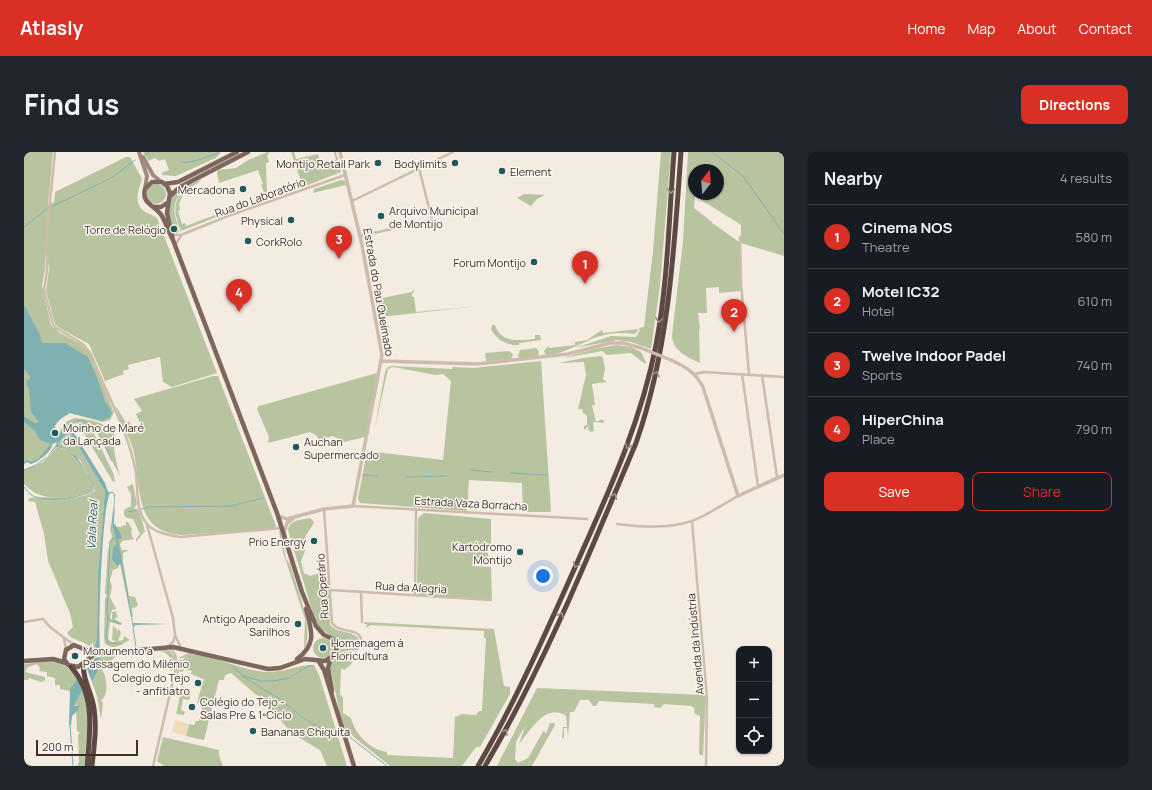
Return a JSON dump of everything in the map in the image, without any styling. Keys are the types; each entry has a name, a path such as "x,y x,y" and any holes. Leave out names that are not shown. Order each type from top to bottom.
{"highway":[{"path":"478,766 516,698 604,503 631,439 656,344 660,316 674,152"},
{"path":"486,766 512,721 553,633 611,503 645,417 656,375 667,319 682,152"},
{"path":"85,661 84,670 93,698 95,719 92,766"},
{"path":"71,667 80,677 89,704 91,724 87,766"}],"main road":[{"path":"139,152 153,175 169,189 170,196"},
{"path":"139,152 147,176 144,198 149,205 162,216 173,240"},
{"path":"145,189 152,182 178,182 237,152"},
{"path":"248,152 180,186 170,196 167,203 167,213 171,235 175,246 283,530 302,592 311,631 311,653 324,670 353,766"},
{"path":"153,207 161,207 167,203"},
{"path":"302,592 316,626 324,635 334,641 337,648 332,657 328,674 333,701"},
{"path":"294,662 318,636 324,635"},
{"path":"48,659 74,645 95,654"},
{"path":"24,661 48,659 66,663 71,667 78,667 95,654 167,647 181,648 265,669 280,668 294,662 310,658 325,661 332,657"},
{"path":"84,649 85,661"},
{"path":"65,651 66,663"}],"street":[{"path":"55,152 46,240 47,271 44,290 53,324 56,328 83,344 91,354 127,438 135,469 140,512 147,524 173,618 175,635 181,648"},
{"name":"Estrada do Pau Queimado","path":"340,152 360,236 382,361 354,506"},
{"path":"352,201 453,152"},
{"path":"360,236 432,220 419,168"},
{"name":"Rua do Laboratório","path":"171,235 181,235 228,216 346,175"},
{"path":"175,246 181,235"},
{"path":"740,237 741,283 749,374"},
{"path":"382,361 476,364 568,354 610,343 628,344 641,348 684,366 695,374 703,387 738,496"},
{"path":"695,374 704,372 784,377"},
{"path":"742,374 758,486"},
{"path":"762,375 777,477"},
{"path":"617,524 647,526 692,521 758,486 784,475"},
{"path":"278,516 286,519 324,509 354,506"},
{"name":"Estrada Vaza Borracha","path":"354,506 587,519"},
{"name":"Rua Operário","path":"324,509 333,624 340,629 358,634 361,638 360,642"},
{"path":"415,595 416,509"},
{"path":"147,524 167,535 180,537 283,530 288,522 298,517"},
{"name":"Avenida da Indústria","path":"692,521 706,686 706,766"},
{"name":"Rua da Alegria","path":"330,590 491,600"},
{"path":"361,592 362,622"},
{"path":"24,622 43,619 74,645"},
{"path":"153,766 176,668 176,656 172,650 167,647 172,642 175,635"},
{"path":"62,636 65,651"},
{"path":"334,641 345,646 355,646 360,642"},
{"path":"332,657 342,650 357,649 360,642"},
{"path":"176,668 181,658 194,652"}],"green space":[{"path":"24,152 53,152 48,205 54,202 55,192 126,157 130,157 142,179 138,192 139,205 145,212 157,218 217,373 172,387 163,382 160,357 128,365 129,369 123,371 124,374 105,381 89,344 59,328 55,324 46,291 49,270 47,253 45,255 45,270 42,286 51,325 60,333 81,344 89,352 114,412 110,420 102,422 70,413 58,422 54,428 53,435 24,416"},
{"path":"143,152 221,152 216,158 176,176 162,175 162,173 169,170 165,159 159,161 155,158 148,161"},
{"path":"268,152 269,154 267,155 269,162 266,163 267,195 265,195 261,185 263,184 258,170 219,183 217,173 218,170 236,168 248,160"},
{"path":"291,152 294,152 296,159 318,154 321,164 336,160 334,152 336,152 341,172 303,187"},
{"path":"661,152 671,152 660,286 651,349 631,342 617,340 575,348 611,336 636,337 640,330 639,328 644,327 653,251"},
{"path":"688,152 784,152 784,256 741,243 741,225 701,200 724,200 724,164 688,164 688,200 695,200 694,208 712,222 713,225 714,224 739,242 741,291 719,293 719,287 706,288 707,313 698,313 700,328 700,363 678,350 672,336 683,241"},
{"path":"202,179 178,197 174,207 174,212 180,231 177,235 174,234 169,210 172,197 182,189"},
{"path":"341,180 345,181 346,185 313,193 314,189"},
{"path":"156,184 163,187 166,194 163,201 156,204 149,201 146,194 149,187"},
{"path":"186,191 187,194 183,195 179,204 180,210 178,211 182,224 185,223 186,226 223,212 224,214 181,231 175,209 178,199"},
{"path":"524,194 545,195 537,199 531,206 517,198"},
{"path":"413,289 414,293 412,293 412,297 414,297 416,312 479,306 380,317 377,299 412,292"},
{"path":"492,325 495,325 498,331 506,338 512,340 535,339 535,335 540,335 541,340 519,343 519,345 506,343 493,333 491,329"},
{"path":"639,329 635,334 616,333 597,337 568,350 554,354 546,355 544,351 548,346 549,348 575,345 575,342 587,340 602,330 603,333"},
{"path":"616,345 631,347 641,352 646,362 645,364 631,353 607,355 602,351 564,358 594,349"},
{"path":"536,348 539,352 538,356 520,358 518,356 520,350"},
{"path":"509,351 513,354 511,359 486,361 485,353"},
{"path":"601,356 603,358 605,369 603,379 607,382 592,384 595,405 592,405 596,422 603,419 604,423 593,422 594,431 590,432 587,430 589,425 584,430 584,426 587,425 587,416 583,413 582,409 578,409 586,375 584,362 559,363"},
{"path":"541,361 551,512 523,512 522,483 469,480 467,511 360,503 358,499 367,451 443,460 451,381 443,374 436,375 393,367 388,369 375,427 385,372 388,367 392,366 452,369 453,367 473,368"},
{"path":"377,373 365,437 344,442 333,436 319,440 316,435 310,432 268,443 269,437 257,409 259,406"},
{"path":"213,376 218,376 276,526 274,529 181,535 165,532 154,525 147,516 142,504 133,449 119,417 116,406 126,423 129,421 135,431 142,427 136,414 142,411 134,399"},
{"path":"74,418 103,424 115,436 114,450 121,478 94,427 92,426 92,429 114,475 115,481 113,482 79,425 76,423 71,425 74,433 69,429 69,424 75,421 67,424 67,428 72,433 58,434 66,422"},
{"path":"24,421 52,445 38,461 31,464 27,462 24,464"},
{"path":"71,434 105,491 98,572 97,639 93,648 93,642 89,646 72,638 67,633 73,627 70,613 48,561 44,534 35,502 28,501 29,498 56,498 39,494 24,484 24,470 43,462 57,447 67,451 58,445 60,437","holes":["68,450 80,460 95,486 95,491 87,495 65,498 92,491 94,486 81,464"]},
{"path":"133,484 137,504 134,508 139,511 145,531 136,542 136,539 140,534 133,519 127,518 124,515 124,510 131,506 131,494 127,487"},
{"path":"424,513 491,519 491,547 488,547 488,558 491,559 491,562 473,561 472,566 491,567 492,599 419,595 417,592 418,518"},
{"path":"310,518 314,522 304,539 305,551 301,561 304,573 310,576 323,572 325,574 325,571 327,572 330,603 330,625 337,630 356,636 359,639 356,644 341,643 320,628 315,620 288,530 293,522"},
{"path":"112,519 115,527 126,526 126,522 128,522 132,529 131,534 134,539 122,541 120,545 122,550 129,550 123,553 123,562 129,596 135,597 138,605 132,608 133,617 131,617 120,564 118,568 113,570 110,580 112,587 110,597 116,609 112,610 110,618 112,620 112,612 116,611 118,618 116,617 115,619 122,624 120,625 110,622 108,639 112,642 117,641 112,640 113,626 116,628 117,633 118,628 121,633 118,641 123,640 124,636 130,640 115,647 105,644 104,638 105,599 107,596 105,593 108,550 112,536 110,529"},
{"path":"281,530 286,559 290,564 306,619 307,641 304,649 305,619 283,552 279,531"},
{"path":"364,622 494,629 504,686 510,687 510,694 480,747 476,747 462,766 390,766 355,738 342,724 330,666 333,660 342,652 349,652 353,655 351,664 344,670 341,668 340,694 343,698 343,713 351,718 356,730 369,745 381,751 387,752 387,755 453,758 455,717 462,714 476,715 479,711 482,711 486,638 484,638 484,631 371,625 366,628 367,624 364,624"},
{"path":"323,638 330,641 333,648 330,655 323,658 316,655 313,648 316,641"},
{"path":"163,649 170,651 175,658 173,670 170,670 171,663 167,654 157,650 117,655 102,670 105,677 106,690 104,698 101,700 103,703 101,720 97,696 92,683 100,657"},
{"path":"190,654 209,657 247,669 266,672 314,665 319,675 347,766 327,766 320,750 293,734 267,706 271,703 255,694 231,673 225,675 224,680 219,680 204,740 186,736 189,724 194,725 196,721 199,721 203,704 197,703 203,681 205,680 191,674 192,671 184,669 183,672 179,671 176,680 179,665"},
{"path":"52,660 61,662 78,678 70,691 60,689 60,685 55,685 55,678 47,676 47,672 39,671 40,668 37,664 28,667 25,672 45,677 45,681 37,678 44,681 41,682 29,678 28,680 24,680 24,664"},
{"path":"182,687 189,689 191,693 189,700 183,699 181,710 185,712 184,715 176,714"},
{"path":"537,688 706,695 703,756 699,754 700,716 695,714 694,708 691,706 664,704 660,708 654,707 654,704 599,701 596,706 593,706 589,700 580,700 574,712 570,712 568,737 567,728 564,728 564,738 562,738 563,727 567,727 566,716 558,713 551,713 539,720 519,744 525,726 516,742 515,759 518,763 528,758 544,730 546,734 550,723 554,723 555,725 532,766 497,766"},
{"path":"82,691 87,709 87,738 84,766 77,766 79,762 78,735 80,733 77,731 76,712 80,704 74,706"},
{"path":"163,737 219,750 219,755 223,766 164,766 157,761"}],"sand":[{"path":"175,720 189,724 186,736 172,732"}],"water":[{"path":"24,305 40,335 42,343 65,343 88,357 105,401 112,413 110,417 102,421 70,413 63,417 56,424 51,449 43,457 31,464 27,462 24,464 24,462 27,460 31,462 38,459 51,444 40,440 35,431 24,422 24,416 35,423 39,422 31,412 29,389 26,384 28,384 25,381 27,382 26,379 29,380 30,376 24,369"},
{"path":"76,421 69,424 69,428 74,433 105,483 108,492 113,492 115,495 114,523 122,536 121,539 118,539 133,623 169,624 135,625 134,628 133,627 121,564 117,565 112,560 113,547 117,544 112,522 114,496 113,493 110,493 107,503 103,543 100,595 100,650 93,651 97,639 98,572 105,491 71,434 60,436 58,445 76,456 90,477 76,458 62,448 56,447 46,458 56,445 59,435 72,433 67,428 68,423"},
{"path":"100,657 98,670 92,682 87,669 95,658"},
{"path":"78,678 82,691 74,706 77,706 80,703 78,710 72,716 71,725 69,725 70,689"}],"waterway":[{"path":"145,155 150,152"},
{"path":"712,152 743,176 784,234"},
{"path":"181,162 195,161 219,153"},
{"path":"51,207 113,177 135,160"},
{"path":"24,227 47,209"},
{"path":"77,421 82,420 97,429 112,461"},
{"path":"88,432 90,425"},
{"name":"Vala Real","path":"52,441 62,435"},
{"path":"24,470 34,466 46,458"},
{"path":"470,470 492,472"},
{"path":"510,473 548,475"},
{"path":"24,487 30,494 36,497 44,499 62,499 88,493 94,490 94,485 88,475"},
{"path":"363,475 378,476"},
{"path":"407,477 447,476"},
{"path":"142,509 148,507 231,506 263,498"},
{"path":"128,512 138,510"},
{"path":"116,537 110,541 107,613 108,619 121,624"},
{"path":"108,620 106,635 108,643 122,644"},
{"path":"133,628 136,647"},
{"path":"243,676 261,681 273,681 290,678 308,666 313,666"},
{"path":"233,667 247,679 278,698 305,719 323,730 336,735"},
{"name":"Vala Real","path":"70,725 73,766"},
{"path":"348,732 351,738 387,766"}],"place":[{"name":"Montijo Retail Park","path":"378,163"},
{"name":"Bodylimits","path":"455,163"},
{"name":"Element","path":"502,171"},
{"name":"Mercadona","path":"243,189"},
{"name":"Arquivo Municipal de Montijo","path":"381,216"},
{"name":"Physical","path":"291,220"},
{"name":"Torre de Relógio","path":"174,229"},
{"name":"CorkRolo","path":"248,241"},
{"name":"Twelve Indoor Padel","path":"339,259"},
{"name":"Forum Montijo","path":"534,262"},
{"name":"Cinema NOS","path":"585,284"},
{"name":"HiperChina","path":"239,312"},
{"name":"Motel IC32","path":"734,332"},
{"name":"Moinho de Maré da Lançada","path":"55,433"},
{"name":"Auchan Supermercado","path":"296,447"},
{"name":"Prio Energy","path":"314,541"},
{"name":"Kartódromo Montijo","path":"520,552"},
{"name":"Antigo Apeadeiro Sarilhos","path":"298,624"},
{"name":"Homenagem à Floricultura","path":"323,648"},
{"name":"Monumento à Passagem do Milénio","path":"75,656"},
{"name":"Colegio do Tejo - anfitiatro","path":"198,683"},
{"name":"Colégio do Tejo - Salas Pre & 1ºCiclo","path":"192,707"},
{"name":"Bananas Chiquita","path":"253,731"}]}
